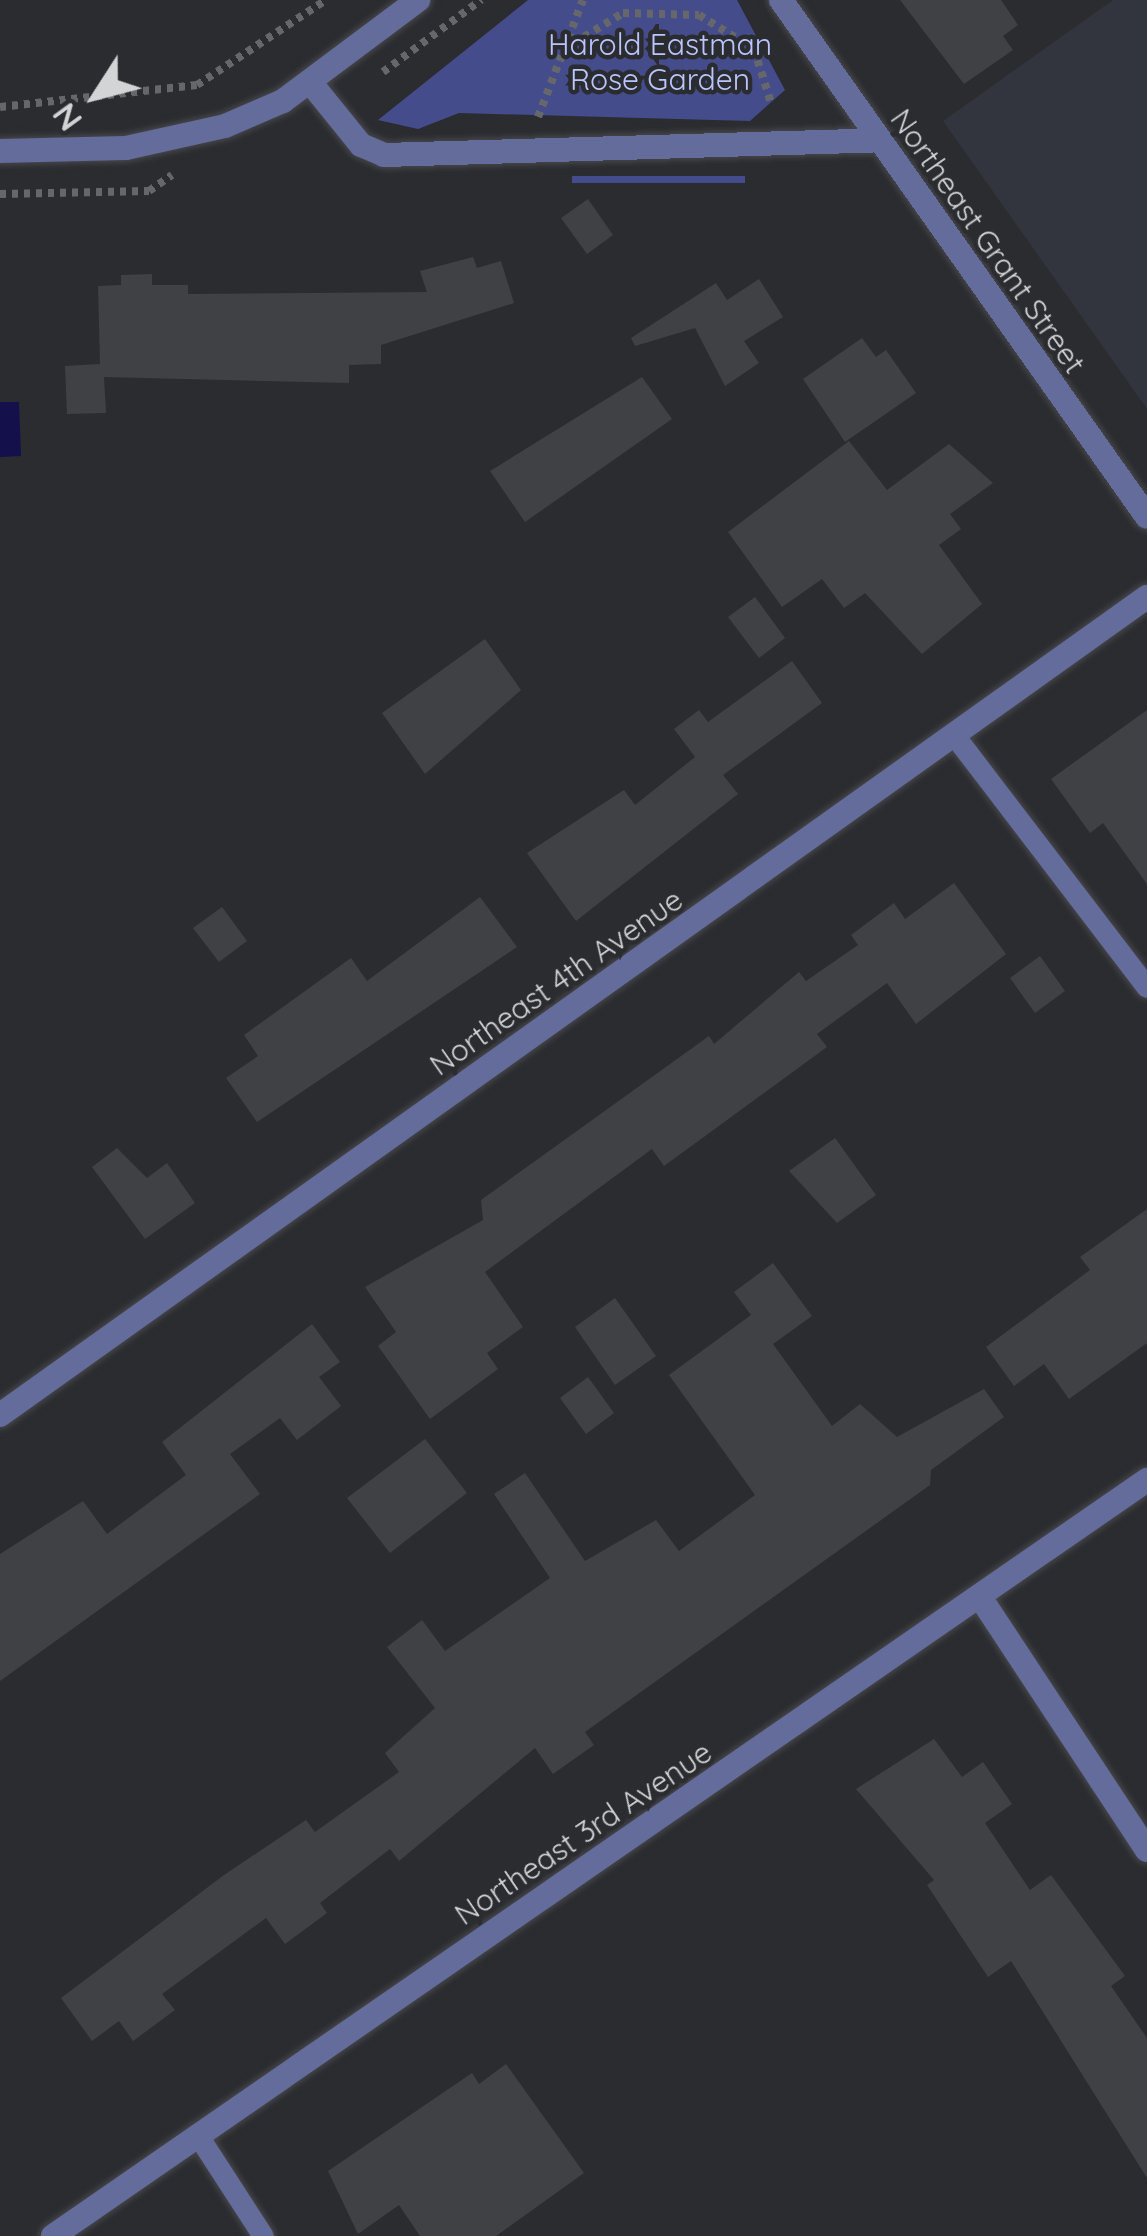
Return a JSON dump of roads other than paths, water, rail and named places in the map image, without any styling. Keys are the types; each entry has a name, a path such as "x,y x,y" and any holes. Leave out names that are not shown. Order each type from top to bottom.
{"street":[{"path":"0,151 198,135 310,82 418,0"},
{"name":"Northeast Grant Street","path":"781,0 1147,517"},
{"path":"310,82 361,146 384,155 880,140"},
{"name":"Northeast 4th Avenue","path":"0,1415 1147,597"},
{"name":"Northeast 3rd Avenue","path":"53,2236 1147,1480"},
{"path":"980,1597 1147,1850"}],"lane":[{"path":"954,735 1147,987"},
{"path":"197,2134 263,2236"}],"park label":[{"name":"Harold Eastman Rose Garden","path":"660,61"}]}
